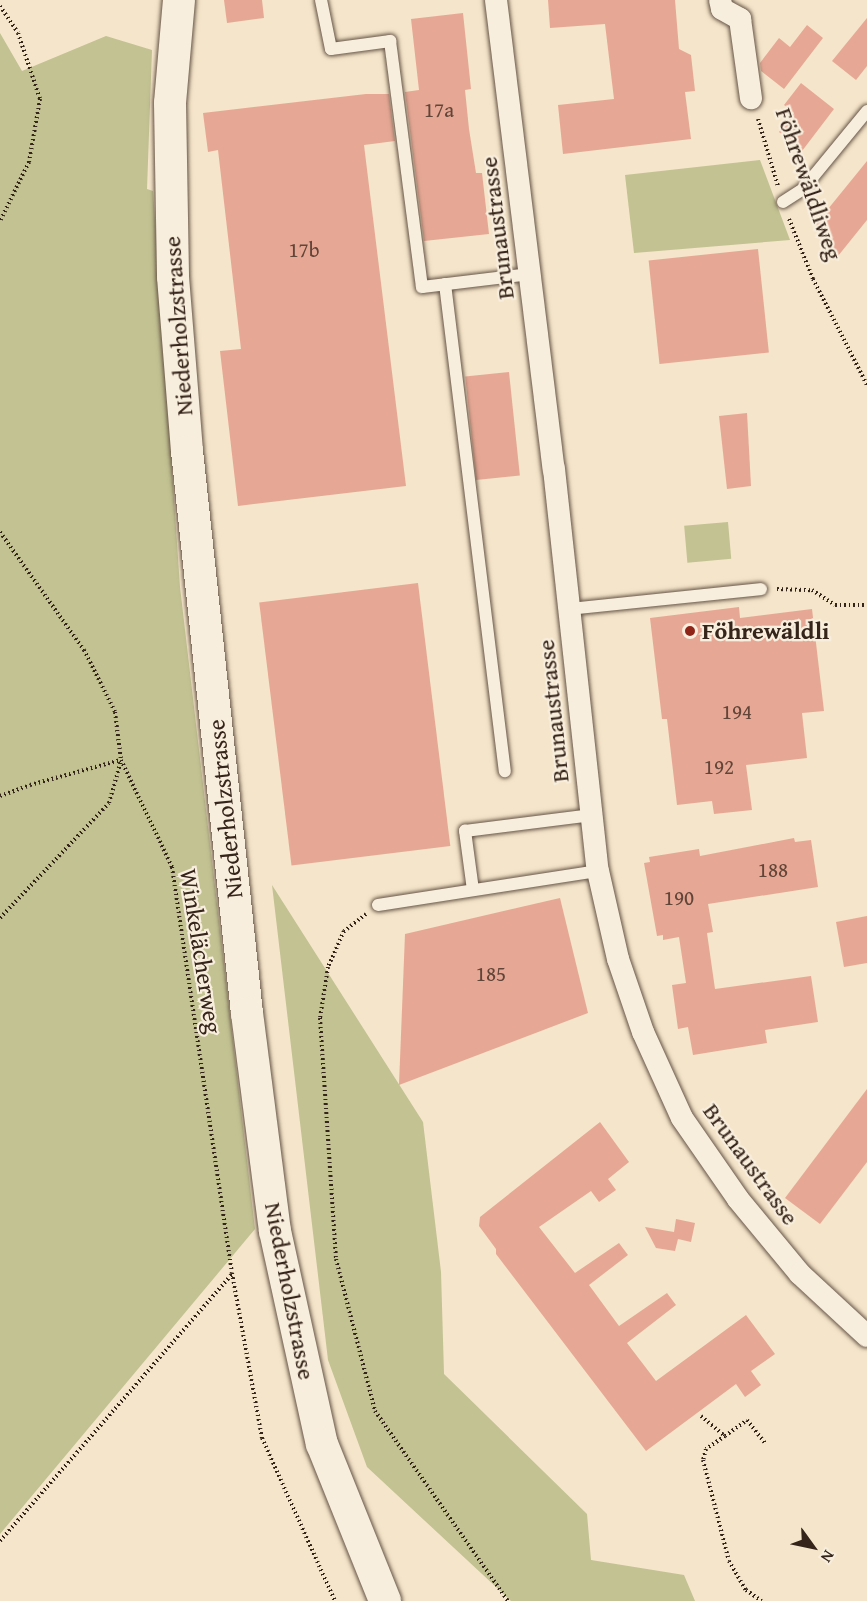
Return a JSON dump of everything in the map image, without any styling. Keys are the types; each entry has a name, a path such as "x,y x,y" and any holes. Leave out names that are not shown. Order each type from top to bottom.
{"main road":[{"name":"Niederholzstrasse","path":"179,0 170,103 173,278 187,451 247,1013 275,1231 322,1444 385,1601"}],"street":[{"name":"Brunaustrasse","path":"496,0 530,274 598,871 618,959 643,1032 682,1118 738,1199 800,1275 867,1336"},
{"name":"Föhrewäldliweg","path":"720,0 722,9 740,19 751,98"}],"lane":[{"path":"321,0 331,49 390,41 422,287 530,274"},
{"path":"783,202 803,189 867,111"},
{"path":"445,284 505,771"},
{"path":"569,609 760,589"},
{"path":"473,890 465,831 592,815"},
{"path":"378,905 598,871"}],"path":[{"path":"0,6 18,33 40,99 29,162 0,221"},
{"name":"Föhrewäldliweg","path":"751,98 783,202 813,279 867,385"},
{"name":"Winkelächerweg","path":"0,532 84,650 115,712 121,760 172,867 232,1273 262,1438 335,1601"},
{"path":"760,589 812,590 835,605 867,605"},
{"path":"0,796 30,784 121,760"},
{"path":"0,918 109,803 121,760"},
{"path":"378,905 344,931 328,967 320,1018 336,1259 375,1411 508,1601"},
{"path":"0,1541 232,1273"},
{"path":"701,1416 725,1436"},
{"path":"762,1601 746,1590 729,1561 703,1460 706,1449 747,1420 766,1444"}],"green space":[{"path":"0,33 22,71 106,36 152,50 147,189 153,191 180,587 255,1229 0,1534"},
{"path":"760,160 790,240 634,253 625,175"},
{"path":"728,522 731,559 687,563 684,526"},
{"path":"272,885 423,1122 441,1272 444,1374 587,1514 591,1560 684,1575 695,1601 511,1601 367,1467 328,1360"}],"building":[{"path":"224,0 262,0 264,18 227,23"},
{"path":"548,0 675,0 679,49 691,55 695,91 685,92 691,139 563,154 558,105 614,99 605,24 550,28"},
{"path":"463,13 471,89 465,90 469,129 476,173 482,173 489,234 424,241 405,92 419,90 411,19"},
{"path":"867,18 867,66 856,80 832,61"},
{"path":"807,25 823,38 784,89 761,71 760,63 779,38 790,47"},
{"path":"801,83 834,109 802,151 779,132 794,113 784,105"},
{"path":"366,94 389,94 395,141 364,145 406,486 238,506 220,351 241,349 218,150 208,152 203,113"},
{"path":"867,161 867,220 838,256 823,244 830,236 815,225"},
{"path":"758,249 769,352 659,364 649,260"},
{"path":"509,372 520,475 476,480 465,377"},
{"path":"747,413 751,486 727,489 719,416"},
{"path":"418,583 450,846 291,866 259,602"},
{"path":"739,607 740,618 812,609 824,711 802,713 807,758 746,765 752,810 714,814 712,801 677,805 667,719 662,719 650,618"},
{"path":"794,838 795,842 811,840 818,887 708,904 713,932 707,933 715,989 811,976 818,1022 765,1030 767,1043 693,1055 688,1027 678,1029 672,985 686,983 679,937 663,940 663,935 657,936 644,863 650,862 649,857 699,849 700,856"},
{"path":"560,898 588,1013 399,1085 405,934"},
{"path":"867,916 867,963 844,967 836,922"},
{"path":"867,1089 867,1162 820,1224 785,1198"},
{"path":"600,1122 629,1162 608,1179 616,1190 599,1202 591,1191 539,1227 575,1273 619,1243 628,1255 589,1285 619,1326 667,1293 676,1305 627,1343 656,1381 746,1315 775,1354 751,1371 761,1385 745,1397 736,1384 646,1451 496,1254 496,1249 479,1226 480,1217"},
{"path":"676,1219 695,1223 691,1242 678,1239 675,1251 656,1248 645,1227 674,1232"}],"place":[{"name":"Föhrewäldli","path":"690,631"}]}
